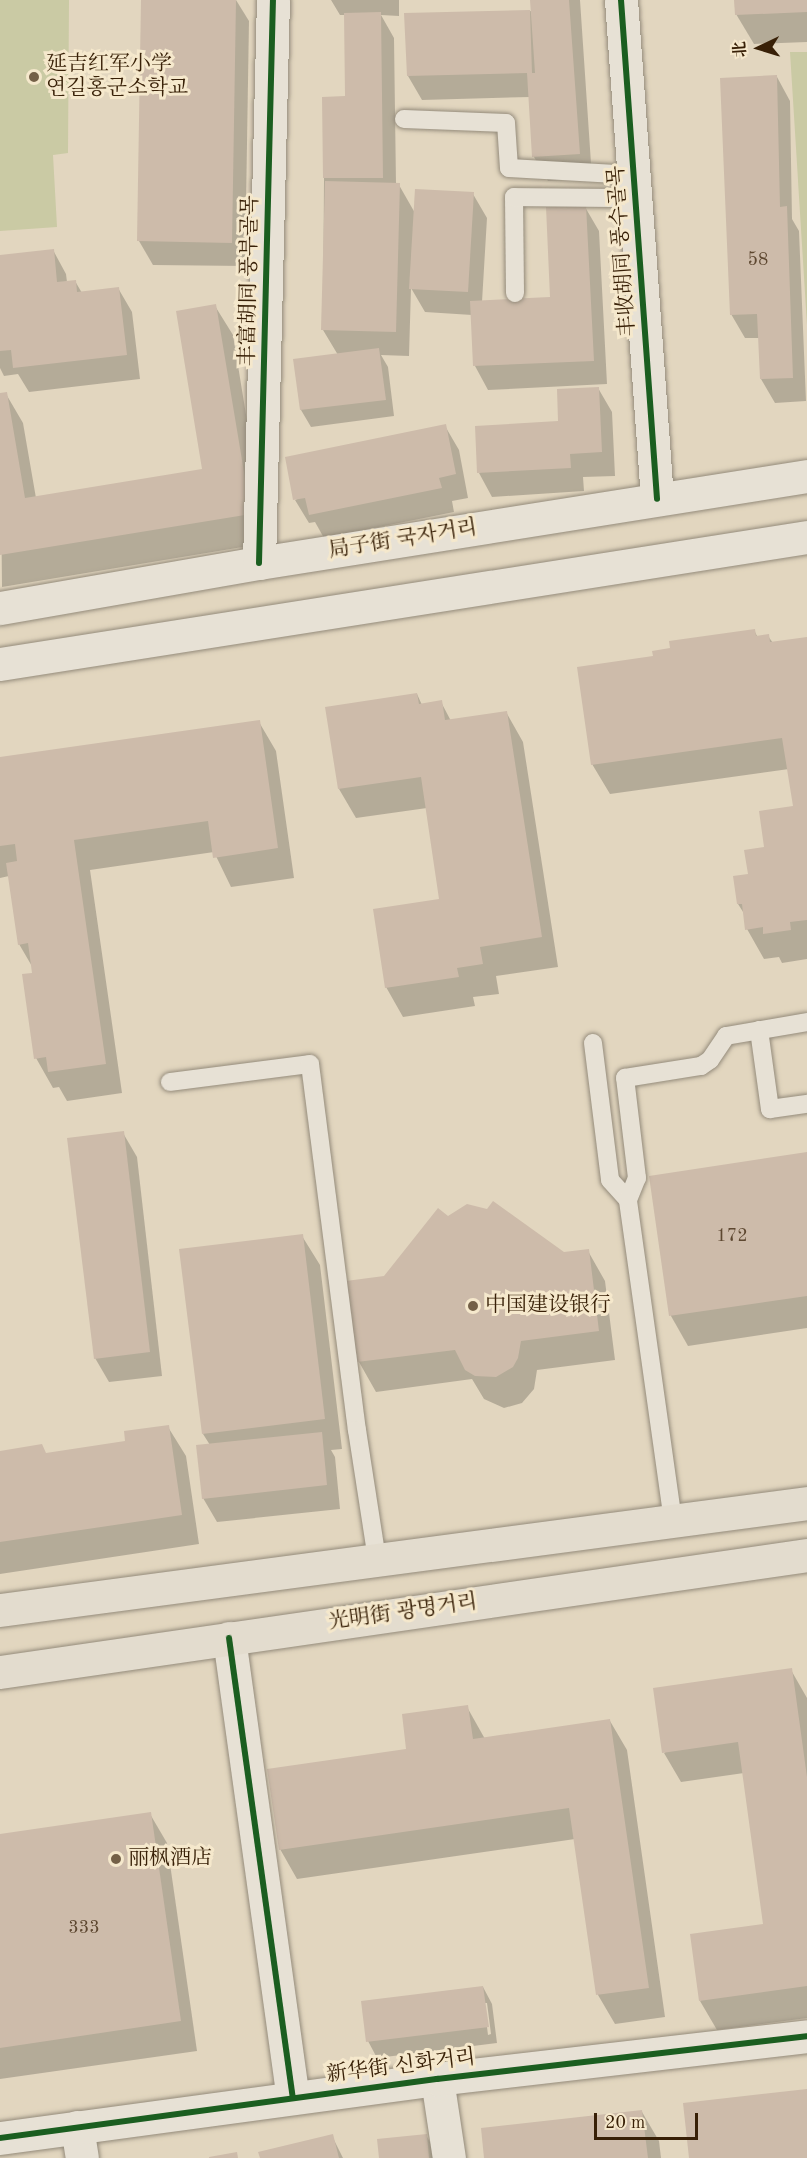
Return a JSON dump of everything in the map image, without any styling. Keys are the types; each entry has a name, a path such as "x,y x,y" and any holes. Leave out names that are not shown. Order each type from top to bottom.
{"main road":[{"path":"0,1610 807,1503"},
{"name":"光明街 광명거리","path":"0,1672 807,1555"}],"street":[{"name":"丰富胡同 풍부골목","path":"259,563 273,0"},
{"name":"丰收胡同 풍수골목","path":"621,0 657,499"},
{"name":"局子街 국자거리","path":"0,608 259,563 807,476"},
{"path":"0,664 807,537"},
{"path":"229,1638 292,2098"},
{"name":"新华街 신화거리","path":"0,2138 79,2142 292,2098 807,2036"},
{"path":"437,2079 449,2158"}],"lane":[{"path":"404,119 506,123 509,168 634,186"},
{"path":"515,293 514,197 634,186"},
{"path":"673,1521 628,1200 637,1178 624,1078 701,1066 710,1060 726,1036 807,1022"},
{"path":"759,1030 770,1109 807,1104"},
{"path":"593,1043 610,1180 628,1200"},
{"path":"170,1082 310,1064 357,1430 377,1559"}],"green space":[{"name":"延吉红军小学 연길홍군소학교","path":"0,0 69,0 68,153 53,155 57,227 0,231"},
{"path":"790,52 807,52 807,325"}],"building":[{"path":"141,0 236,0 232,243 137,241"},
{"path":"530,0 569,0 580,154 532,157 527,73 407,76 404,13 530,10 532,73 535,73"},
{"path":"734,0 807,0 807,12 735,15"},
{"path":"381,12 383,178 323,178 322,97 345,96 344,13"},
{"path":"777,75 780,207 787,206 793,378 760,379 757,314 730,315 720,78"},
{"path":"325,181 400,183 396,332 321,330"},
{"path":"415,189 474,192 468,292 409,289"},
{"path":"586,205 594,361 473,366 470,301 550,297 546,207"},
{"path":"54,249 57,282 76,280 77,292 119,287 127,355 13,368 11,350 0,351 0,255"},
{"path":"216,304 251,514 0,555 0,393 7,392 25,498 202,469 176,311"},
{"path":"379,348 386,400 300,410 293,359"},
{"path":"599,387 602,452 570,454 571,468 477,473 475,426 558,421 557,389"},
{"path":"446,424 456,474 439,478 442,488 309,515 305,498 293,500 285,457"},
{"path":"755,629 756,636 769,634 770,642 807,637 807,920 790,922 791,930 763,934 763,927 745,930 742,904 737,904 733,876 748,874 744,850 764,847 759,811 793,806 782,738 591,765 577,667 653,656 652,651 670,648 669,641"},
{"path":"417,693 419,704 442,700 445,720 507,711 542,937 480,947 483,964 457,968 459,977 385,988 373,909 439,899 421,777 338,789 325,707"},
{"path":"260,720 278,848 213,858 208,821 74,840 106,1064 48,1072 46,1057 34,1059 22,974 32,973 28,943 18,945 6,863 17,861 15,844 0,846 0,757"},
{"path":"124,1131 150,1352 94,1359 67,1138"},
{"path":"807,1152 807,1296 669,1316 649,1176"},
{"name":"中国建设银行","path":"493,1201 564,1252 589,1249 599,1331 521,1341 518,1358 513,1367 496,1377 475,1376 465,1370 455,1350 357,1362 346,1281 384,1276 438,1208 448,1216 467,1204 487,1209"},
{"path":"303,1234 325,1419 202,1434 179,1249"},
{"path":"169,1425 182,1515 0,1542 0,1451 42,1444 46,1453 125,1441 124,1431"},
{"path":"322,1432 327,1485 202,1499 196,1445"},
{"path":"792,1668 807,1777 807,1986 699,2001 690,1934 763,1924 738,1742 662,1753 653,1688"},
{"path":"468,1705 473,1739 610,1719 649,1988 596,1995 569,1808 279,1850 267,1769 406,1749 402,1714"},
{"path":"151,1812 181,2021 0,2048 0,1834"},
{"path":"483,1986 489,2027 366,2042 361,2001"},
{"path":"807,2089 807,2158 689,2158 683,2103"},
{"path":"642,2110 648,2158 484,2158 481,2128"},
{"path":"333,2134 339,2158 260,2158 258,2152"},
{"path":"427,2134 429,2158 379,2158 377,2139"},
{"path":"237,2152 238,2158 209,2158 209,2157"}],"cycle path":[{"path":"259,563 273,0"},
{"path":"621,0 657,499"},
{"path":"229,1638 293,2098"},
{"path":"0,2138 437,2079 807,2036"}],"place":[{"name":"延吉红军小学 연길홍군소학교","path":"34,77"},
{"name":"中国建设银行","path":"473,1306"},
{"name":"丽枫酒店","path":"116,1859"}]}
